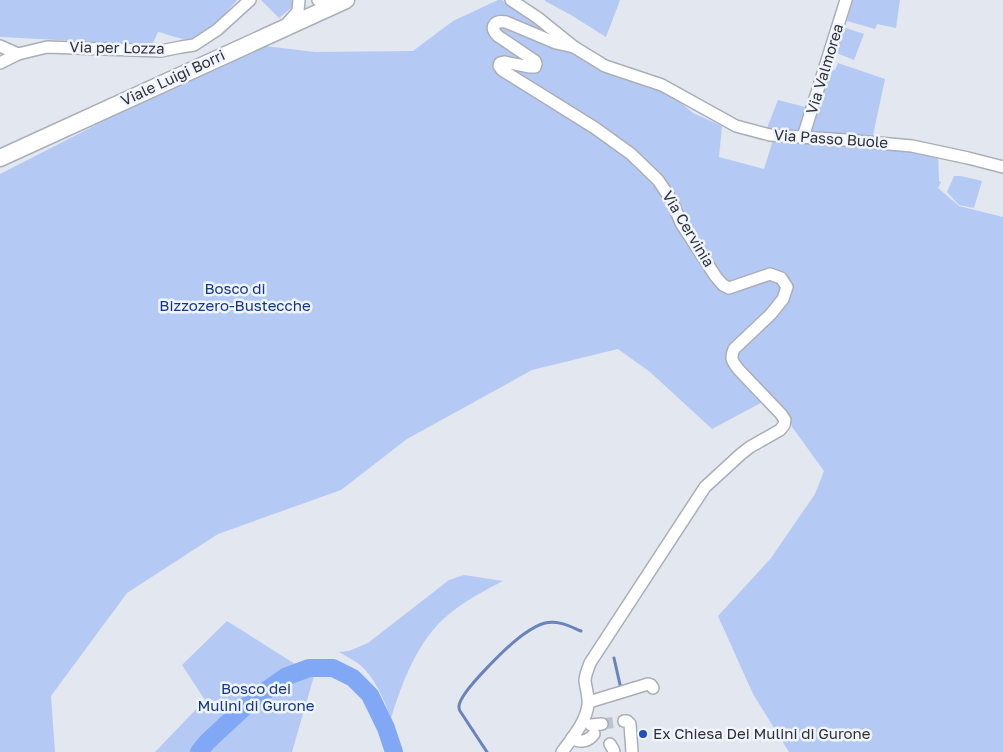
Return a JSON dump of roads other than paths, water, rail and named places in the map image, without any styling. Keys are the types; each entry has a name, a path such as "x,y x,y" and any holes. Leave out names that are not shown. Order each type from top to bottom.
{"main road":[{"name":"Viale Luigi Borri","path":"0,158 339,2"}],"street":[{"name":"Via per Lozza","path":"0,63 18,54 47,47 161,51 194,45 217,30 250,0"},
{"path":"283,28 298,10 299,0"},
{"path":"318,0 339,2"},
{"name":"Via Passo Buole","path":"511,0 538,18 574,47 605,66 662,85 736,126 770,135 912,146 1003,167"},
{"name":"Via Valmorea","path":"803,137 846,0"},
{"name":"Via Cervinia","path":"574,47 556,43 506,22 500,21 493,27 494,32 498,36 535,61 536,64 535,67 530,67 504,62 500,63 499,66 502,70 595,128 631,154 658,180 672,201 681,223 723,285 729,288 770,274 781,278 787,287 783,299 771,314 734,348 731,355 733,362 739,370 781,414 785,420 784,425 780,430 741,454 705,487 590,662 585,682 589,702"},
{"path":"0,46 18,54"},
{"path":"599,734 588,710 589,702 648,684 651,684 653,688"},
{"path":"624,721 630,724 632,752"},
{"path":"562,752 572,738 599,734"},
{"path":"572,738 580,742 599,734"}],"waterway":[{"path":"487,752 459,710 461,700 467,691 497,657 534,627 554,622 581,631"},
{"path":"614,658 621,689"},
{"path":"199,752 207,742 250,702 285,677 309,668 333,668 353,678 370,695 386,728 394,752"}],"tunnel":[{"path":"602,724 624,721"}],"place":[{"name":"Ex Chiesa Dei Mulini di Gurone","path":"643,734"}],"park label":[{"name":"Bosco di Bizzozero-Bustecche","path":"235,298"},
{"name":"Bosco dei Mulini di Gurone","path":"256,698"}]}
